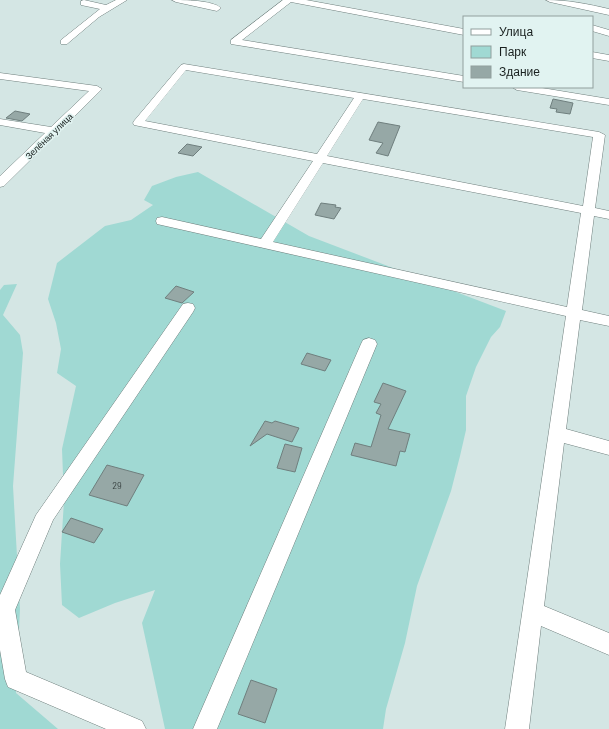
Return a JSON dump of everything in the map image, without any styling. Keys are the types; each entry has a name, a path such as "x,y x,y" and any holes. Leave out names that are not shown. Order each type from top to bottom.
{"street":[{"path":"64,42 86,25 91,17 123,0"},
{"path":"176,0 217,8"},
{"path":"288,0 234,42 463,79"},
{"path":"293,0 463,32"},
{"path":"550,0 592,3 609,12"},
{"path":"84,3 107,8"},
{"path":"583,16 592,3"},
{"path":"593,28 609,33"},
{"path":"593,55 609,58"},
{"path":"517,729 532,612 589,211 599,135 184,67 138,123 319,160 589,211 609,215"},
{"name":"Зелёная улица","path":"1,76 97,89 1,182"},
{"path":"534,88 609,102"},
{"path":"265,244 360,96"},
{"path":"0,122 54,131"},
{"path":"162,221 609,321"},
{"path":"134,729 16,679 4,610 46,515 188,308"},
{"path":"206,729 369,344"},
{"path":"557,434 609,448"},
{"path":"532,612 609,644"}],"green space":[{"path":"198,172 309,236 506,311 500,327 491,337 476,367 466,396 466,430 460,456 451,491 417,586 405,643 386,709 383,729 165,729 142,623 155,590 115,603 79,618 62,605 60,564 64,501 62,449 76,386 57,373 61,349 56,323 48,299 57,263 105,226 131,220 153,205 144,200 152,186 176,177"},
{"path":"17,284 3,315 20,335 23,353 13,486 20,609 16,693 58,729 0,729 0,290 4,285"}],"building":[{"path":"553,99 573,103 570,114 556,112 557,109 550,108"},
{"path":"15,111 30,114 22,121 6,118"},
{"path":"378,122 400,126 388,156 376,153 383,143 369,140"},
{"path":"187,144 202,147 193,156 178,153"},
{"path":"321,203 336,205 335,207 341,208 334,219 315,215"},
{"path":"176,286 194,292 182,303 165,298"},
{"path":"307,353 331,360 325,371 301,364"},
{"path":"383,383 406,391 388,429 410,434 405,452 400,451 396,466 351,455 355,443 371,447 381,415 376,413 381,404 374,402"},
{"path":"265,421 272,423 275,421 299,428 292,442 267,434 250,446"},
{"path":"285,444 302,448 295,472 277,468"},
{"path":"107,465 144,475 127,506 89,495"},
{"path":"71,518 103,529 94,543 62,532"},
{"path":"251,680 277,689 265,723 238,714"}]}
